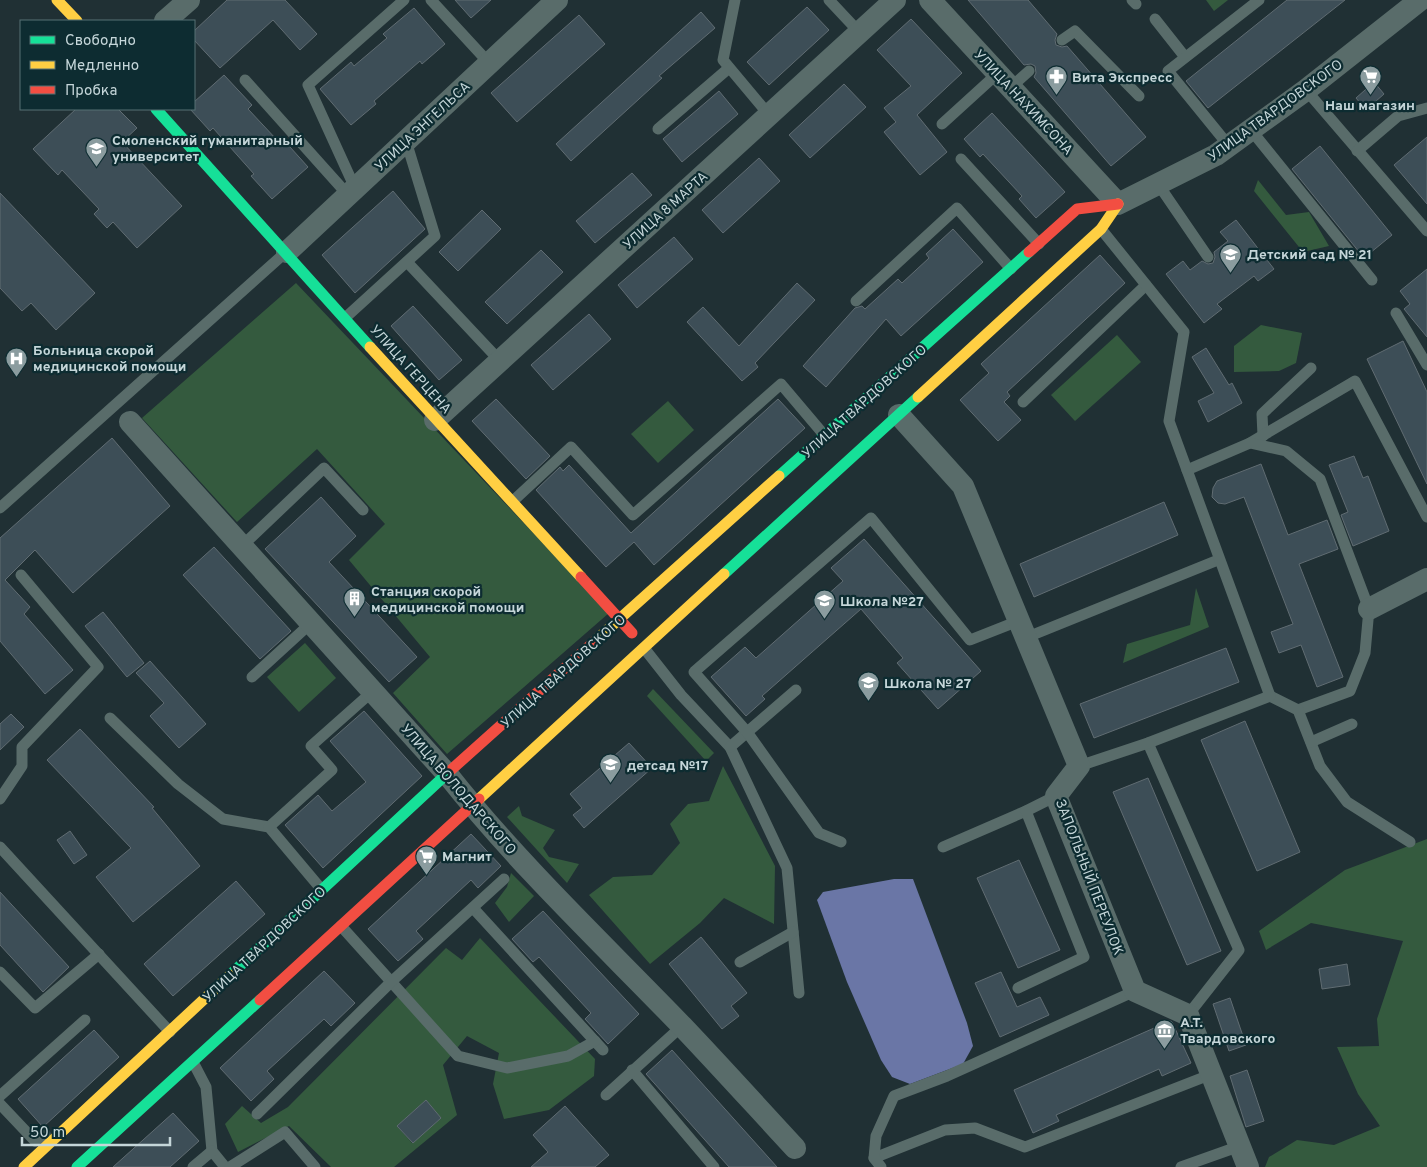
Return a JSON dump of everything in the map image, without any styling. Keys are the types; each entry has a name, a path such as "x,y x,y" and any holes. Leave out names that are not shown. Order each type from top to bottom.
{"street":[{"path":"58,0 76,20"},
{"path":"166,20 189,0"},
{"name":"УЛИЦА ЭНГЕЛЬСА","path":"287,252 557,0"},
{"name":"УЛИЦА 8 МАРТА","path":"435,420 895,0"},
{"name":"УЛИЦА НАХИМСОНА","path":"930,0 1118,204"},
{"name":"УЛИЦА ТВАРДОВСКОГО","path":"24,1167 98,1097 173,1036 323,890 448,774 1077,210 1118,204 1216,155 1306,90 1420,0"},
{"name":"УЛИЦА ГЕРЦЕНА","path":"157,110 287,252 435,420 513,501 644,647"},
{"path":"77,1167 190,1058 341,926 1101,230 1118,204"},
{"path":"899,415 963,486 1079,766"},
{"name":"УЛИЦА ВОЛОДАРСКОГО","path":"130,422 448,774 473,806 567,912 682,1026 795,1148"},
{"path":"1370,609 1427,579"},
{"name":"ЗАПОЛЬНЫЙ ПЕРЕУЛОК","path":"1079,766 1056,796 1135,991"},
{"path":"1135,991 1188,1015 1248,1167"}],"lane":[{"path":"351,192 308,85 404,0"},
{"path":"431,0 489,63"},
{"path":"735,0 723,60 769,115"},
{"path":"829,0 859,32"},
{"path":"1229,146 1168,71 1259,0"},
{"path":"1155,19 1185,58"},
{"path":"1062,40 1075,31 1138,96"},
{"path":"658,129 729,68"},
{"path":"942,124 1004,80 1029,71"},
{"path":"245,80 351,192"},
{"path":"1306,90 1356,151 1427,230"},
{"path":"1356,151 1398,116 1427,108"},
{"path":"1251,130 1372,280"},
{"path":"345,318 435,236 406,140"},
{"path":"960,159 1038,244"},
{"path":"1158,184 1208,257"},
{"path":"856,301 957,208 1011,269"},
{"path":"1101,230 1184,332 1169,421 1218,560 1270,696 1298,710 1320,766 1348,802 1410,842"},
{"path":"0,508 287,252"},
{"path":"408,262 500,361"},
{"path":"1023,402 1146,285"},
{"path":"1396,312 1427,365"},
{"path":"1263,436 1262,414 1311,368"},
{"path":"1187,470 1250,444 1355,382 1427,517"},
{"path":"513,501 571,447 633,515 781,384 825,436"},
{"path":"116,405 130,422"},
{"path":"1250,444 1286,451 1320,479 1370,609 1365,653 1350,691 1298,710"},
{"path":"242,546 324,468 363,510"},
{"path":"841,842 819,833 747,732 694,672 871,518 970,640 1022,629 1218,560"},
{"path":"0,799 22,766 22,748 98,667 21,575"},
{"path":"252,676 311,623"},
{"path":"644,647 681,695 730,747 787,868 799,993"},
{"path":"730,747 796,690"},
{"path":"269,827 332,770 311,746 373,691"},
{"path":"1079,766 1148,743 1270,696"},
{"path":"110,718 178,784 223,819 269,827 323,890"},
{"path":"1311,742 1352,724"},
{"path":"1148,743 1240,950 1188,1015"},
{"path":"943,847 1026,812 1056,796"},
{"path":"1018,988 1084,957 1026,812"},
{"path":"0,847 173,1036"},
{"path":"257,1114 391,982 504,879"},
{"path":"473,908 603,1050"},
{"path":"341,926 458,1056 508,1068 568,1056 594,1040"},
{"path":"740,962 793,932"},
{"path":"0,972 35,1008 99,954"},
{"path":"1135,991 947,1076 894,1096 876,1136 877,1163 945,1130 975,1128 1026,1147 1212,1074"},
{"path":"0,1096 85,1020"},
{"path":"606,1095 682,1026"},
{"path":"190,1058 206,1086 212,1150 225,1167"},
{"path":"632,1070 714,1167"},
{"path":"0,1104 35,1141 98,1097"},
{"path":"230,1167 286,1132 316,1167"},
{"path":"1182,1167 1240,1146"},
{"path":"193,1167 212,1150"}],"green space":[{"path":"1206,0 1228,0 1214,11"},
{"path":"1258,180 1286,215 1309,212 1329,246 1303,252 1254,191"},
{"path":"296,283 609,613 447,754 393,693 430,657 349,560 385,524 317,449 237,522 142,418"},
{"path":"1261,325 1302,333 1296,363 1279,371 1234,372 1234,346"},
{"path":"1117,335 1141,362 1075,421 1051,395"},
{"path":"668,401 694,430 658,463 631,434"},
{"path":"1196,588 1209,627 1123,663 1127,644 1190,625"},
{"path":"305,643 336,678 299,712 267,677"},
{"path":"653,689 714,753 706,761 647,696"},
{"path":"723,766 775,866 774,924 724,898 700,923 650,964 589,895 613,877 652,875 680,843 670,824 688,804 709,801"},
{"path":"519,806 522,816 555,830 543,848 549,857 579,864 567,883 507,817"},
{"path":"1427,839 1427,1167 1265,1167 1269,1157 1297,1140 1334,1145 1380,1126 1358,1094 1337,1047 1379,1046 1377,1019 1403,941 1311,923 1266,950 1259,931 1345,870"},
{"path":"511,873 534,896 509,922 495,903 507,887"},
{"path":"480,938 595,1059 594,1076 549,1110 504,1119 493,1084 499,1053 467,1036 443,1065 457,1115 394,1167 331,1167 289,1126 238,1152 225,1124 242,1106 261,1123 288,1107 446,948 462,960","holes":["426,1100 441,1118 412,1143 397,1126"]}],"water":[{"path":"894,879 913,879 967,1023 973,1046 963,1064 910,1084 892,1077 881,1060 847,982 817,900 823,892"}],"building":[{"path":"227,0 285,0 317,34 300,50 273,20 220,68 195,41 195,30"},
{"path":"455,0 491,0 471,18"},
{"path":"968,0 1028,0 1057,34 1056,45 1067,46 1146,137 1111,166 1034,77 1036,73 1035,66 1031,64 1024,65"},
{"path":"1287,0 1345,0 1208,108 1186,81"},
{"path":"807,7 829,30 769,85 747,62"},
{"path":"414,8 445,44 422,64 420,61 374,101 376,104 351,125 320,89 351,62 354,66 387,38 383,34"},
{"path":"701,12 715,28 659,76 662,78 571,161 556,144"},
{"path":"579,15 605,44 517,122 491,93"},
{"path":"911,19 962,73 917,115 947,152 920,175 884,132 896,122 884,108 911,86 877,50"},
{"path":"224,75 252,105 248,109 277,140 281,137 308,167 272,199 251,176 254,174 213,128 210,131 191,110 195,110 195,101"},
{"name":"Наш магазин","path":"1374,82 1384,94 1366,110 1356,98"},
{"path":"844,84 866,107 810,158 789,135"},
{"path":"719,91 738,114 682,162 663,139"},
{"path":"75,110 119,110 137,128 122,142 182,206 137,248 113,222 107,228 94,214 99,209 62,170 58,175 33,149"},
{"path":"992,113 1065,192 1036,218 1019,199 1022,196 983,154 980,157 964,139"},
{"path":"1427,137 1427,204 1394,165"},
{"path":"1320,146 1392,235 1364,258 1292,169"},
{"path":"759,158 780,181 723,233 702,210"},
{"path":"632,173 652,195 595,243 576,221"},
{"path":"393,191 425,229 355,293 322,255"},
{"path":"0,193 95,293 56,330 31,303 22,311 0,288"},
{"path":"482,210 501,229 458,271 439,252"},
{"path":"1236,220 1274,269 1258,281 1254,276 1217,304 1222,309 1204,323 1166,274 1183,261 1190,270 1202,261 1208,264 1213,263 1214,252 1228,241 1220,232"},
{"path":"953,229 983,262 901,336 886,319 826,387 803,366 855,308 862,306 865,309 898,279 902,283 929,258 926,254"},
{"path":"674,237 693,259 637,308 618,285"},
{"path":"541,250 563,272 507,324 485,302"},
{"path":"1100,255 1125,283 1007,392 1010,396 1004,402 1021,420 998,441 960,400 989,373 981,364"},
{"path":"1427,269 1427,337 1404,309 1410,304 1400,291"},
{"path":"797,283 815,300 755,363 758,367 742,381 687,322 703,307 739,346"},
{"path":"413,306 462,360 439,380 391,326"},
{"path":"589,314 611,339 553,390 531,365"},
{"path":"1403,341 1427,392 1427,484 1367,359"},
{"path":"1206,348 1229,385 1232,383 1242,403 1208,422 1198,401 1214,393 1192,357"},
{"path":"496,399 550,456 526,479 472,421"},
{"path":"778,399 805,428 654,565 634,542 606,567 536,490 560,467 563,471 569,465 631,533"},
{"path":"112,438 170,506 73,593 35,550 5,580 30,607 24,614 73,670 45,694 0,641 0,538"},
{"path":"1354,456 1363,478 1368,476 1389,531 1353,546 1341,515 1348,512 1329,465"},
{"path":"1261,464 1288,535 1327,520 1338,549 1299,564 1343,677 1317,687 1301,645 1279,653 1271,632 1293,624 1244,497 1225,504 1218,503 1212,497 1213,488 1217,481"},
{"name":"Станция скорой медицинской помощи","path":"321,497 356,536 329,562 417,657 389,682 265,549"},
{"path":"1164,502 1178,535 1034,597 1020,564"},
{"path":"864,539 981,671 938,709 897,663 903,658 861,609 762,696 765,699 746,716 711,677 745,647 756,658 843,581 831,568"},
{"path":"214,547 291,631 260,659 183,575"},
{"path":"103,612 144,663 127,677 85,626"},
{"path":"1226,648 1239,682 1094,738 1080,704"},
{"path":"150,661 206,724 179,748 150,716 164,703 136,673"},
{"path":"364,711 422,776 323,868 285,825 318,795 332,811 366,782 330,741"},
{"path":"11,714 24,727 0,750 0,724"},
{"path":"1245,721 1300,852 1257,871 1201,740"},
{"path":"80,729 154,807 152,808 200,866 133,922 96,877 131,848 47,760"},
{"path":"629,743 652,768 584,828 573,815 582,808 570,794"},
{"path":"1148,778 1221,951 1187,965 1113,792"},
{"path":"70,831 87,855 74,864 57,840"},
{"path":"471,834 501,866 478,888 471,880 416,931 423,939 398,961 368,929"},
{"path":"1019,860 1060,950 1018,968 977,878"},
{"path":"236,881 265,914 173,996 144,964"},
{"path":"0,892 69,967 43,992 0,945"},
{"path":"543,911 639,1014 608,1044 585,1019 591,1013 539,957 533,962 512,939"},
{"path":"701,937 747,993 731,1006 739,1016 722,1029 669,964"},
{"path":"1347,964 1350,985 1322,989 1319,969"},
{"path":"324,971 355,1003 331,1026 324,1019 267,1071 274,1079 251,1101 220,1068"},
{"path":"1001,972 1017,1007 1040,997 1049,1015 1000,1037 975,983"},
{"path":"1230,998 1246,1045 1229,1051 1213,1004"},
{"path":"1170,1021 1191,1063 1162,1076 1159,1069 1056,1115 1059,1121 1033,1133 1014,1090"},
{"path":"94,1030 119,1057 43,1127 18,1099"},
{"path":"672,1050 777,1167 729,1167 646,1074"},
{"path":"1247,1070 1264,1121 1246,1127 1230,1076"},
{"path":"426,1100 441,1118 413,1143 397,1126"},
{"path":"565,1106 609,1155 595,1167 531,1167 548,1152 533,1135"},
{"path":"173,1113 199,1141 170,1167 113,1167"}],"traffic: fast":[{"path":"157,110 370,347"},
{"path":"779,476 1029,252"},
{"path":"724,574 918,397"},
{"path":"230,975 451,770"},
{"path":"77,1167 260,1000"}],"traffic: slow":[{"path":"57,0 76,20"},
{"path":"918,397 1101,229 1118,204"},
{"path":"370,347 581,577"},
{"path":"596,640 779,476"},
{"path":"479,799 724,574"},
{"path":"24,1167 230,975"}],"traffic: jam":[{"path":"1029,252 1077,209 1118,204"},
{"path":"581,577 632,633"},
{"path":"451,770 596,640"},
{"path":"260,1000 479,799"}],"place":[{"name":"Вита Экспресс","path":"1056,96"},
{"name":"Наш магазин","path":"1370,96"},
{"name":"Смоленский гуманитарный университет","path":"96,167"},
{"name":"Детский сад № 21","path":"1231,273"},
{"name":"Больница скорой медицинской помощи","path":"17,377"},
{"name":"Станция скорой медицинской помощи","path":"355,618"},
{"name":"Школа №27","path":"824,620"},
{"name":"Школа № 27","path":"868,702"},
{"name":"детсад №17","path":"611,784"},
{"name":"Магнит","path":"426,875"},
{"name":"А.Т. Твардовского","path":"1164,1049"}]}
